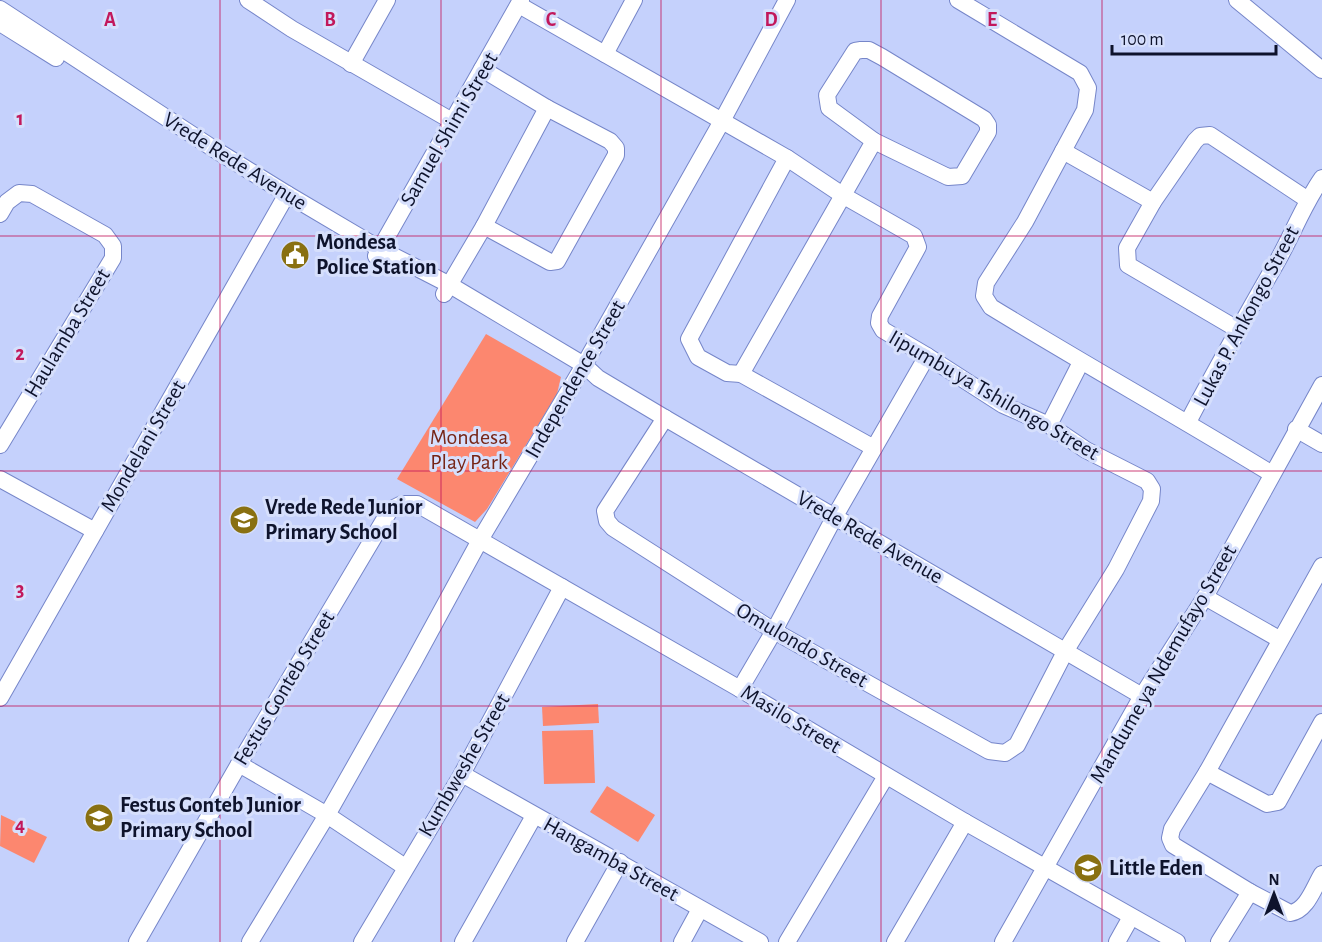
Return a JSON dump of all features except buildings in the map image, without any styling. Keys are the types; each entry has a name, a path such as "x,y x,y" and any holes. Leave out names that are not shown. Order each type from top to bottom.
{"street":[{"path":"249,0 292,29 452,121"},
{"path":"351,64 387,0"},
{"path":"605,54 634,0"},
{"name":"Independence Street","path":"250,942 327,815 480,540 581,369 722,121 787,0"},
{"path":"958,0 979,5 1080,73 1088,88 1085,110 1025,222 986,284 984,296 991,307 1272,474"},
{"path":"1237,0 1322,70"},
{"name":"Iipumbu ya Tshilongo Street","path":"520,2 605,54 787,158 844,196 914,236 918,247 880,316 879,323 883,330 1003,405 1049,425 1086,450 1147,481 1152,489 1151,501 1116,569 1066,650"},
{"name":"Samuel Shimi Street","path":"378,253 520,2"},
{"name":"Vrede Rede Avenue","path":"4,16 214,149 285,198 378,253 447,290 1142,696"},
{"path":"869,50 907,71 984,119 988,132 962,176 955,178 948,177 874,141 829,108 827,102 827,95 855,51 869,50"},
{"path":"482,69 547,108 610,141 616,148 616,154 558,261 550,262 484,226"},
{"path":"447,290 547,108"},
{"path":"1237,329 1128,265 1126,248 1153,202 1200,136 1210,135 1308,200"},
{"path":"741,374 874,141"},
{"path":"1063,151 1153,202"},
{"path":"787,158 689,339 698,357 727,373 741,374 874,448"},
{"name":"Lukas P. Ankongo Street","path":"1188,422 1237,329 1322,178"},
{"name":"Haulamba Street","path":"0,214 7,202 19,193 32,194 105,235 113,246 112,258 0,445"},
{"name":"Mondelani Street","path":"0,698 285,198"},
{"path":"740,689 774,632 835,516 927,356"},
{"path":"1049,425 1081,362"},
{"name":"Mandume ya Ndemufayo Street","path":"1003,942 1142,696 1205,597 1296,429 1322,386"},
{"name":"Omulondo Street","path":"665,418 605,511 607,521 613,528 774,632 989,751 1005,753 1017,745 1066,650"},
{"path":"1296,429 1322,444"},
{"path":"0,479 95,531"},
{"name":"Masilo Street","path":"402,504 417,504 740,689 965,822 1177,942"},
{"name":"Festus Gonteb Street","path":"137,942 239,764 390,510 402,504"},
{"path":"1322,566 1279,639 1207,772 1172,829 1170,838 1173,845 1250,892 1290,913 1303,908 1322,874"},
{"name":"Kumbweshe Street","path":"362,942 462,774 562,587"},
{"path":"1205,597 1279,639"},
{"path":"1207,772 1267,804 1278,802 1322,722"},
{"path":"239,764 327,815 405,867"},
{"name":"Hangamba Street","path":"462,774 760,942"},
{"path":"787,942 886,776"},
{"path":"463,942 534,816"},
{"path":"895,942 965,822"},
{"path":"575,942 620,862"},
{"path":"1219,942 1250,892"},
{"path":"681,942 700,909"},
{"path":"1117,942 1131,917"}],"green space":[{"name":"Mondesa Play Park","path":"486,334 561,377 557,394 487,509 475,522 397,479"},
{"path":"598,704 599,723 543,726 542,707"},
{"path":"593,730 595,783 544,784 542,731"},
{"path":"607,786 655,815 638,842 590,812"},
{"path":"1,815 47,837 34,863 0,846"}],"place":[{"name":"Mondesa Police Station","path":"295,255"},
{"name":"Vrede Rede Junior Primary School","path":"244,520"},
{"name":"Festus Gonteb Junior Primary School","path":"99,818"},
{"name":"Little Eden","path":"1088,868"}]}
